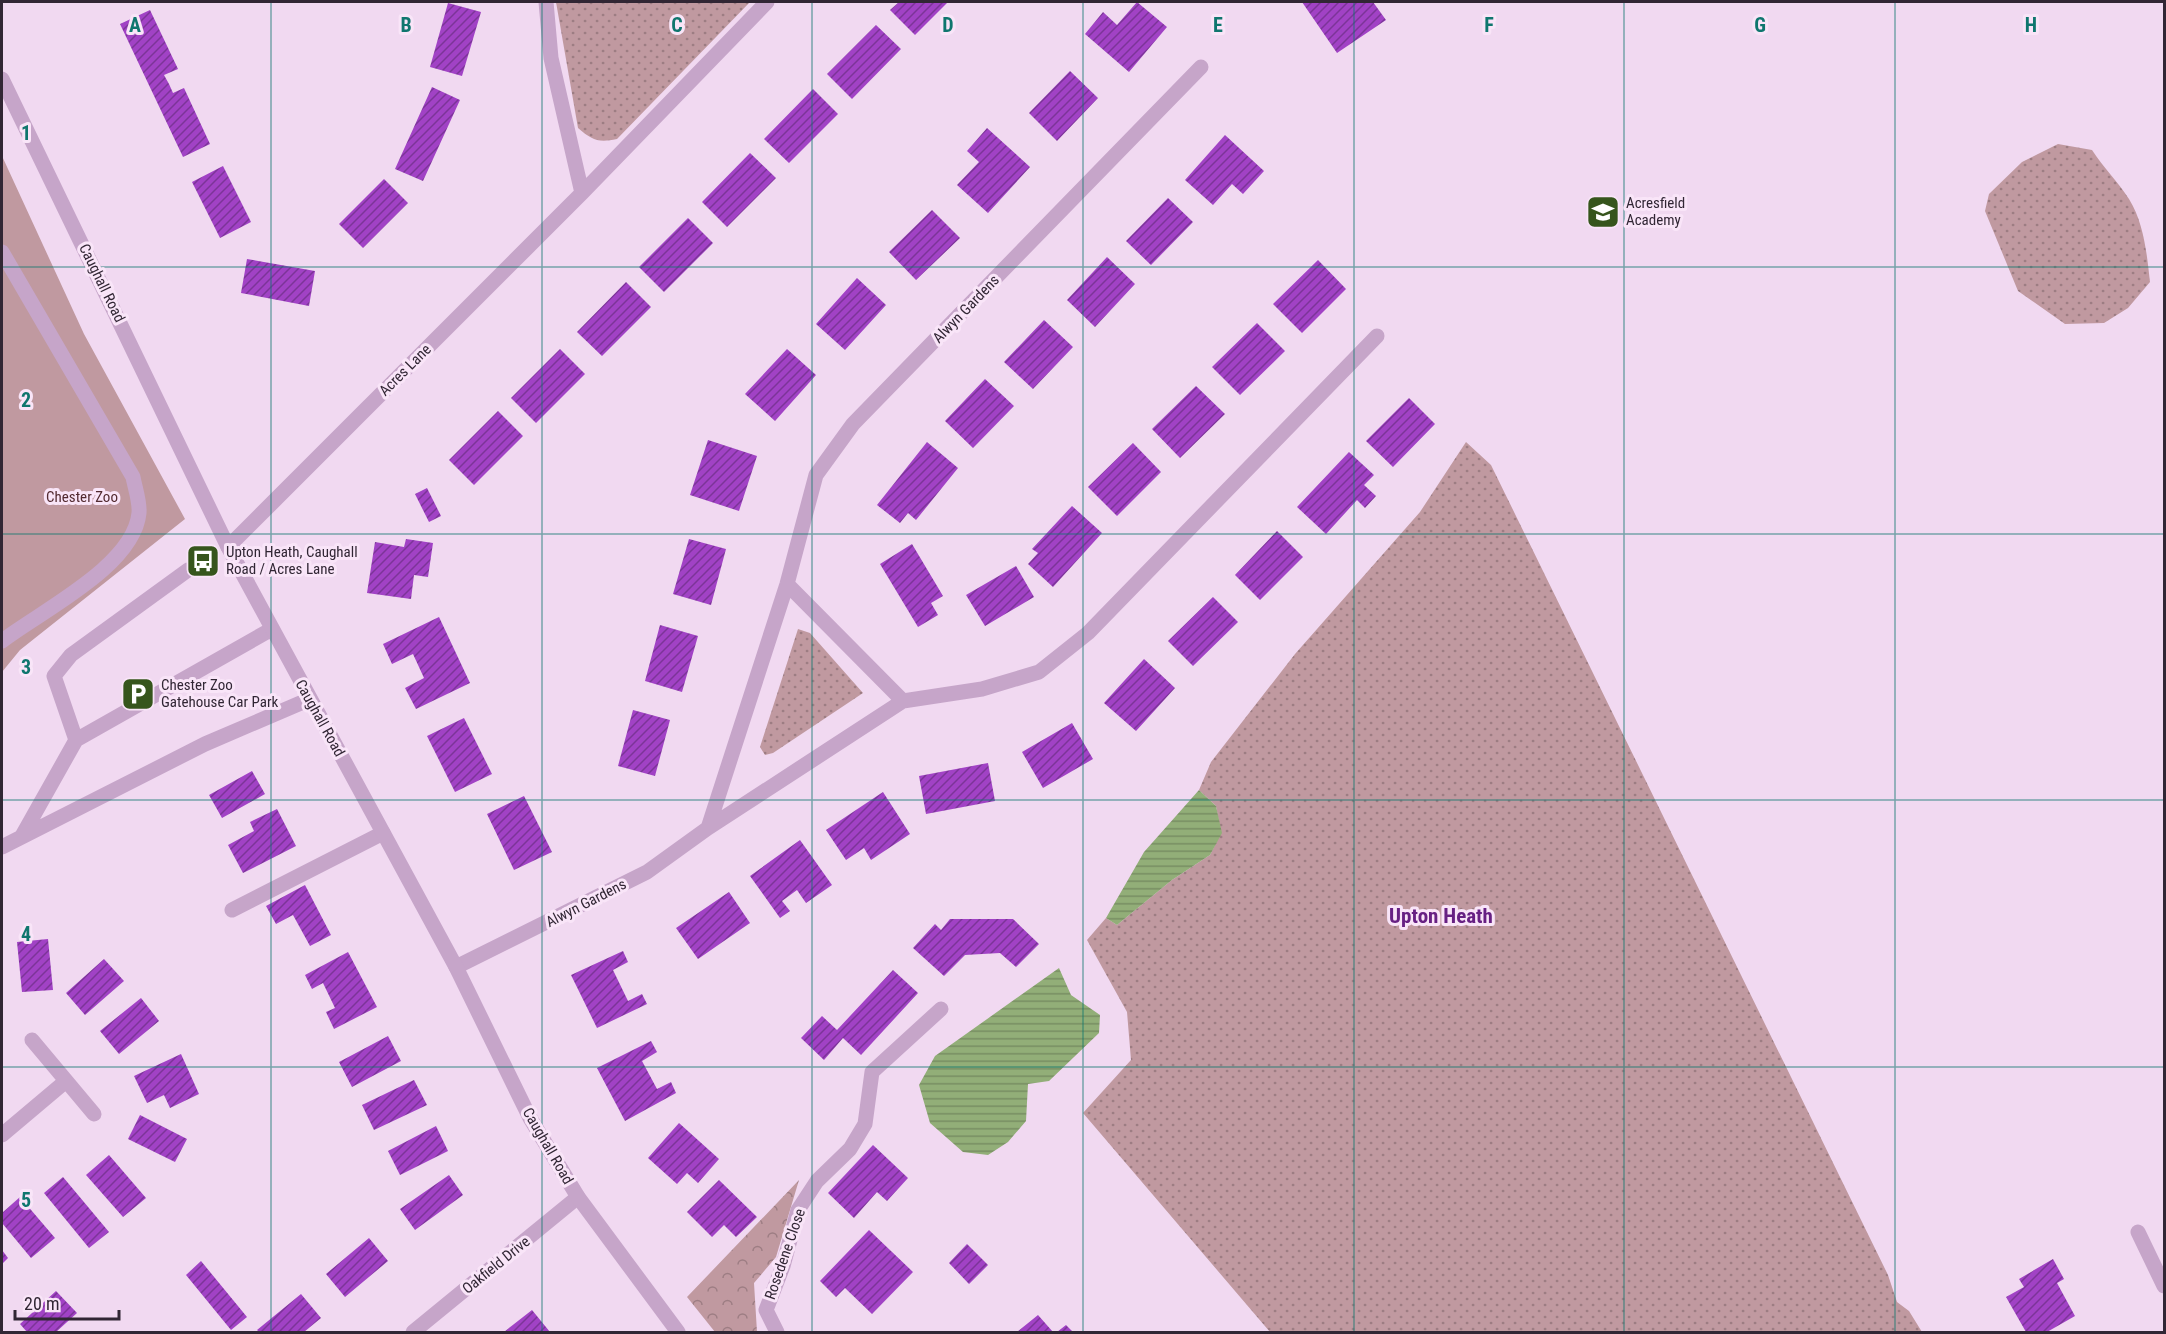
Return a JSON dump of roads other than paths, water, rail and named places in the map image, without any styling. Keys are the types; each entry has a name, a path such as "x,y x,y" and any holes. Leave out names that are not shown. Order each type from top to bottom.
{"street":[{"path":"546,2 551,58 582,194"},
{"name":"Acres Lane","path":"228,547 582,194 767,2"},
{"name":"Alwyn Gardens","path":"708,828 787,584 816,475 853,424 1201,67"},
{"name":"Caughall Road","path":"2,79 228,547 456,967 530,1118 578,1197 678,1332"},
{"path":"2,252 133,477 140,513 130,541 99,573 2,641"},
{"name":"Alwyn Gardens","path":"456,967 647,872 708,828 903,701 982,689 1039,672 1088,633 1377,336"},
{"path":"76,740 54,676 71,655 188,570"},
{"path":"787,584 903,701"},
{"path":"22,836 76,740 272,629"},
{"path":"2,847 205,744 310,699"},
{"path":"232,910 383,833"},
{"name":"Rosedene Close","path":"777,1332 765,1310 783,1266 798,1210 818,1181 850,1149 865,1124 872,1072 941,1009"},
{"path":"32,1040 94,1114"},
{"path":"2,1135 66,1081"},
{"name":"Oakfield Drive","path":"413,1332 578,1197"},
{"path":"2138,1232 2164,1286"}],"place":[{"name":"Acresfield Academy","path":"1603,212"},
{"name":"Upton Heath, Caughall Road / Acres Lane","path":"203,561"},
{"name":"Chester Zoo Gatehouse Car Park","path":"138,694"}],"district":[{"name":"Upton Heath","path":"1441,916"}],"park label":[{"name":"Chester Zoo","path":"82,497"}]}
